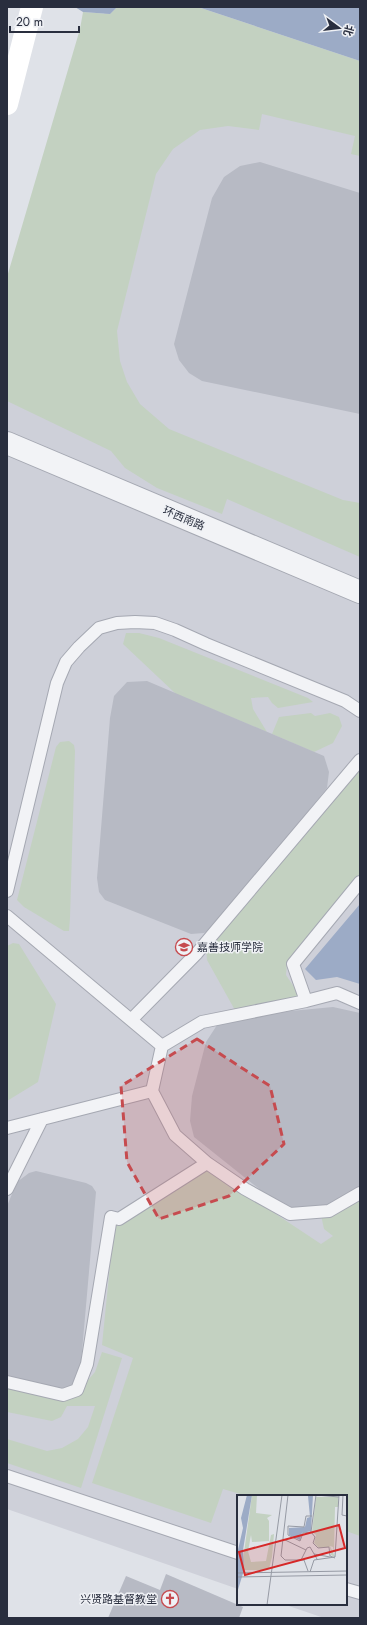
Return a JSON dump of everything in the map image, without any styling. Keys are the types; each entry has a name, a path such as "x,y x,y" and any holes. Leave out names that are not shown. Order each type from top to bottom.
{"main road":[{"path":"7,104 32,7"}],"street":[{"name":"环西南路","path":"7,443 360,592"}],"lane":[{"path":"7,892 57,683 66,662 99,628 117,623 154,623 175,630 345,701 360,711"},
{"path":"131,1020 197,953 360,760"},
{"path":"306,1001 293,964 360,882"},
{"path":"7,916 162,1046"},
{"path":"360,1003 337,993 306,1001 202,1022 162,1046 152,1091 176,1135 207,1163 245,1189 290,1214 329,1211 360,1193"},
{"path":"7,1128 152,1091"},
{"path":"7,1189 42,1119"},
{"path":"7,1382 63,1395 77,1390 87,1364 111,1217 119,1219 207,1163"},
{"path":"7,1476 237,1553"},
{"path":"347,1588 360,1593"}],"highlighted area":[{"path":"197,1039 270,1086 284,1144 229,1196 159,1219 127,1162 121,1086"}],"shaded area":[{"name":"嘉善技师学院","path":"106,7 158,7 360,91 360,1618 324,1618 286,1605 347,1605 347,1495 237,1495 237,1589 7,1509 7,397"}],"green space":[{"path":"117,7 198,7 360,61 360,156 351,154 355,136 262,114 259,130 228,126 200,130 173,149 156,174 117,331 120,361 127,382 140,404 169,429 343,500 360,503 360,557 227,499 222,514 157,488 125,468 111,451 7,401 7,277 80,29 83,12 110,14"},
{"path":"126,633 139,633 159,638 308,698 313,702 278,708 268,697 251,698 253,709 267,732 176,694 123,644"},
{"path":"311,713 315,716 330,713 339,717 342,726 333,743 314,752 272,734 279,717"},
{"path":"69,741 74,745 75,751 70,918 69,931 64,931 24,907 17,900 56,747 60,742"},
{"path":"360,765 360,874 287,963 286,975 300,996 236,1012 207,960 206,947"},
{"path":"13,943 19,944 56,1004 38,1082 7,1101 7,946"},
{"path":"208,1169 321,1244 333,1236 324,1229 321,1215 360,1196 360,1536 347,1531 347,1495 244,1495 223,1489 211,1523 92,1483 133,1358 102,1345 114,1226"},
{"path":"102,1352 122,1358 81,1488 7,1463 7,1439 47,1451 62,1448 78,1439 88,1427 95,1406 67,1406 61,1417 52,1421 7,1412 7,1388 58,1400 77,1393 95,1372"}],"water":[{"path":"75,7 117,7 110,14 83,12"},
{"path":"198,7 360,7 360,61"},
{"path":"360,904 360,984 337,977 316,980 305,969"}],"building":[{"path":"260,162 360,193 360,414 202,381 189,373 179,360 174,344 212,198 224,177 240,166"},
{"path":"147,681 324,756 329,772 327,788 214,927 204,933 191,934 105,900 99,892 97,878 110,718 114,696 127,682"},
{"path":"333,1007 360,1013 360,1187 356,1193 339,1202 295,1212 273,1200 194,1137 190,1121 192,1096 206,1042 219,1022 249,1015"},
{"path":"36,1171 86,1183 92,1186 96,1192 80,1374 73,1385 66,1388 48,1387 7,1376 7,1206 17,1182 29,1173"},
{"name":"兴贤路基督教堂","path":"166,1574 243,1607 239,1618 108,1618 126,1576 160,1590"}],"place":[{"name":"嘉善技师学院","path":"184,947"},
{"name":"兴贤路基督教堂","path":"170,1599"}]}
